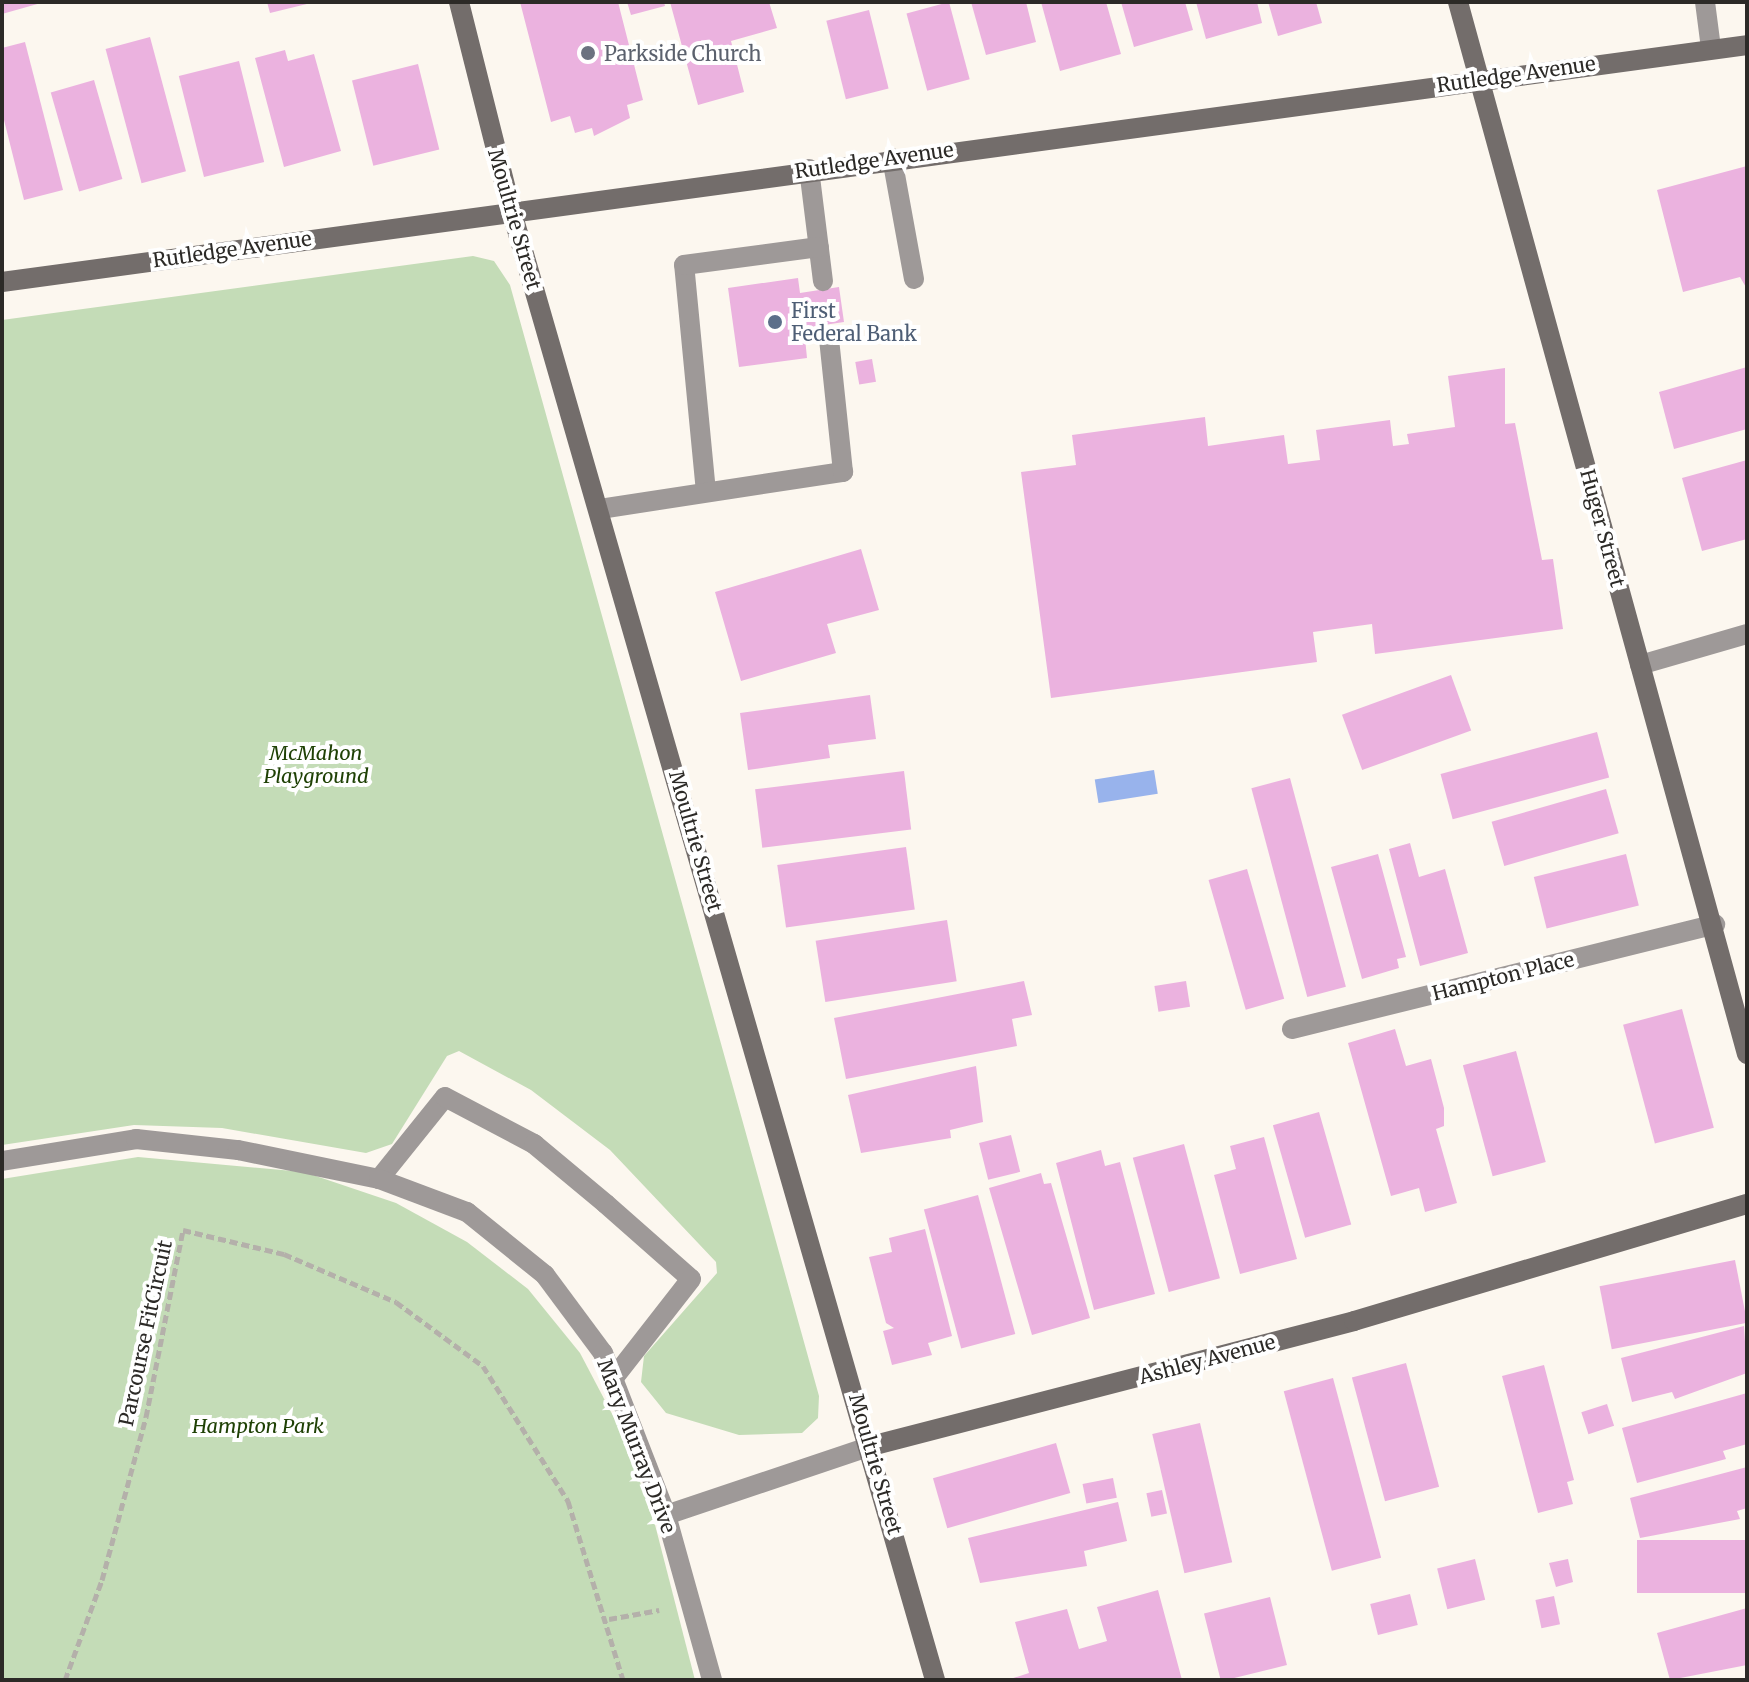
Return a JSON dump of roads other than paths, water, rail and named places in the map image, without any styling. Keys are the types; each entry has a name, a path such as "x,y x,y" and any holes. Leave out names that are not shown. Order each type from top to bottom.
{"street":[{"name":"Moultrie Street","path":"459,2 511,209 871,1446 935,1680"},
{"name":"Huger Street","path":"1458,2 1640,665 1715,924 1747,1054"},
{"path":"1705,2 1711,48"},
{"name":"Rutledge Avenue","path":"2,282 511,209 1747,45"},
{"path":"892,158 914,279"},
{"path":"809,169 823,281"},
{"path":"706,492 684,265 819,247"},
{"path":"600,509 843,472 829,339"},
{"path":"1640,665 1747,634"},
{"name":"Hampton Place","path":"1292,1029 1715,924"},
{"path":"379,1179 445,1097 534,1144 606,1204 691,1279 613,1379"},
{"name":"Mary Murray Drive","path":"2,1161 136,1139 296,1157 379,1179 467,1212 545,1275 603,1353 666,1515 712,1680"},
{"name":"Ashley Avenue","path":"666,1515 871,1446 1354,1321 1747,1204"}],"water":[{"path":"1154,770 1158,794 1098,803 1095,779"}],"place":[{"name":"Parkside Church","path":"588,53"},
{"name":"First Federal Bank","path":"775,322"}],"park label":[{"name":"McMahon Playground","path":"316,764"},
{"name":"Hampton Park","path":"258,1425"}]}
